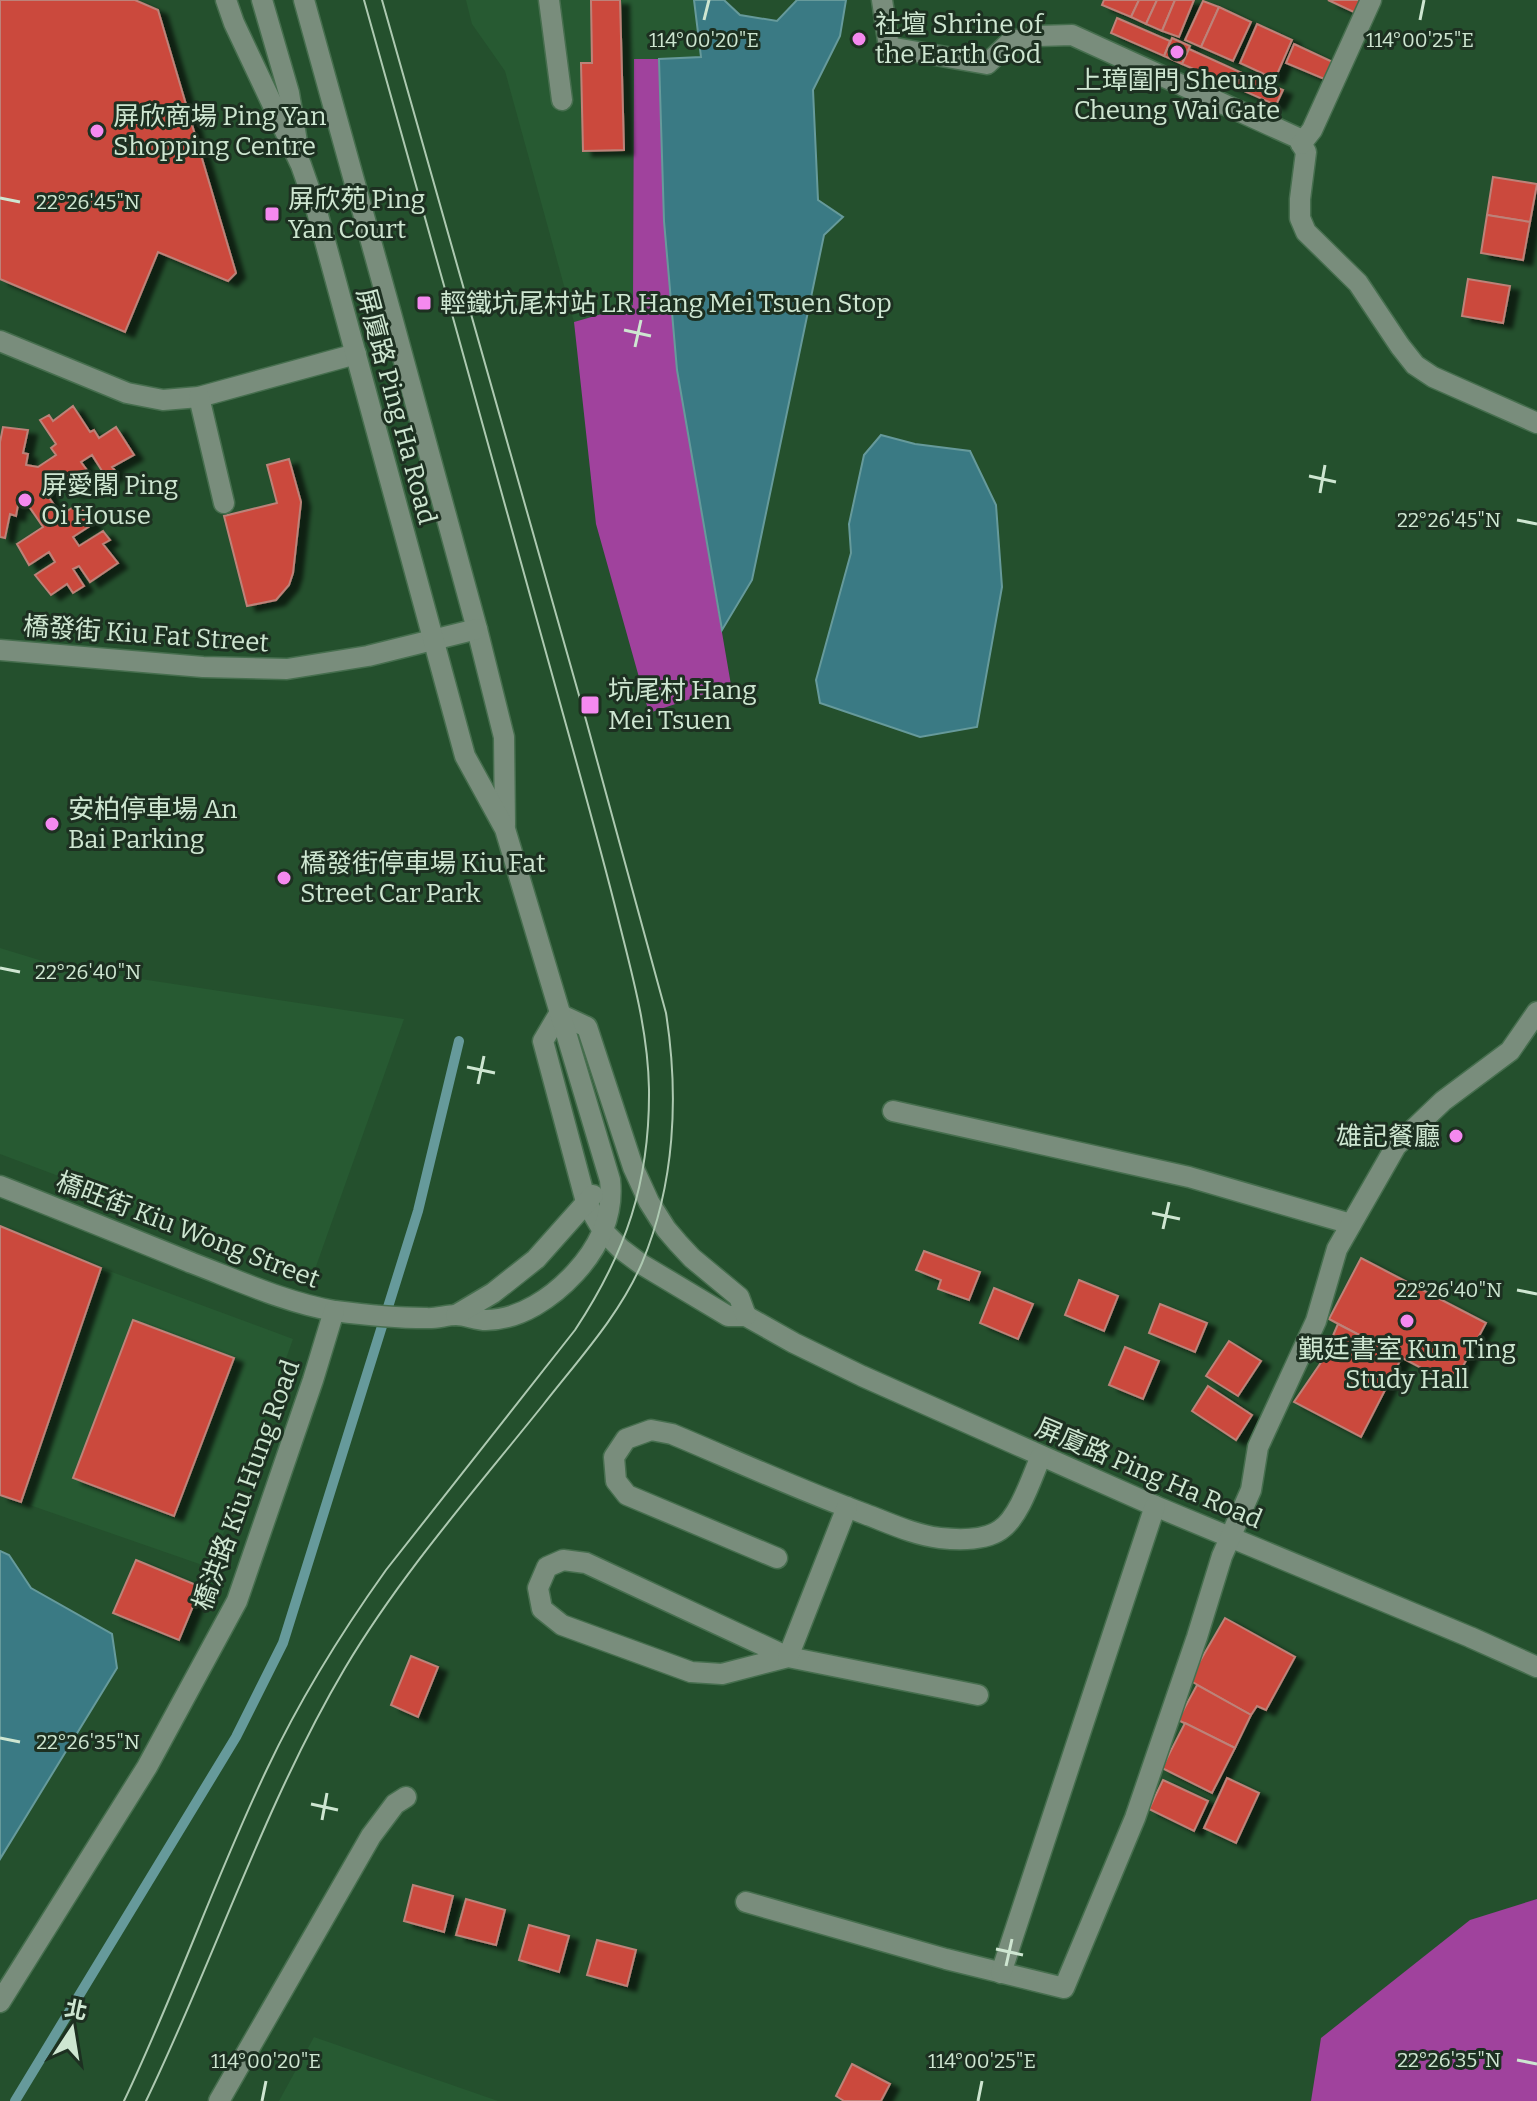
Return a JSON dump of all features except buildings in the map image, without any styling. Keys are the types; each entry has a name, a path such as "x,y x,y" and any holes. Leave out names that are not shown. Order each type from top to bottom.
{"street":[{"name":"屏廈路 Ping Ha Road","path":"226,0 301,165 316,208 465,756 505,829 559,1014 543,1041 586,1202 603,1231 641,1264 728,1316 746,1316 862,1376 1041,1456 1537,1667"},
{"path":"262,0 289,93 301,165"},
{"name":"屏廈路 Ping Ha Road","path":"304,0 504,737 505,829"},
{"path":"549,0 562,100"},
{"path":"882,0 889,47 987,64 1011,41 1072,35 1298,138 1306,152 1300,199 1300,218 1306,232 1358,283 1415,365 1433,377 1537,423"},
{"path":"1301,144 1312,130 1371,0"},
{"path":"0,341 127,393 163,400 199,397 356,354"},
{"path":"199,397 224,503"},
{"name":"橋發街 Kiu Fat Street","path":"0,650 203,667 287,669 368,656 477,629"},
{"path":"746,1902 946,1959 1064,1988 1135,1818 1222,1556 1251,1490 1258,1447 1316,1321 1337,1249 1396,1146 1443,1101 1510,1051 1537,1012"},
{"name":"屏廈路 Ping Ha Road","path":"559,1014 587,1027 633,1167 649,1202 666,1229 692,1258 739,1297 746,1316"},
{"path":"559,1014 610,1180 609,1214 603,1231"},
{"path":"893,1111 1189,1177 1351,1224"},
{"name":"橋旺街 Kiu Wong Street","path":"456,1315 493,1293 536,1259 586,1202 610,1180 633,1167"},
{"name":"橋旺街 Kiu Wong Street","path":"0,1186 270,1294 342,1311 405,1318 431,1319 456,1315 484,1320 505,1318 528,1309 563,1285 592,1250 603,1231"},
{"name":"橋洪路 Kiu Hung Road","path":"0,2002 147,1767 237,1601 313,1380 342,1311"},
{"path":"777,1558 627,1495 616,1481 614,1457 626,1439 651,1430 672,1434 847,1507 916,1533 939,1538 981,1538 1001,1530 1014,1515 1041,1456"},
{"path":"1001,1973 1155,1506"},
{"path":"788,1657 847,1507"},
{"path":"788,1657 722,1674 691,1672 562,1625 542,1609 538,1588 547,1567 563,1560 586,1563 788,1657 978,1695"},
{"path":"219,2101 371,1836 395,1804 406,1797"}],"shaded area":[{"path":"466,0 694,0 701,57 634,60 633,305 574,322 505,71 472,24"},
{"path":"634,59 659,59 677,370 731,685 649,713 596,524 574,322 633,305"},
{"path":"0,948 62,967 404,1019 314,1272 0,1154"},
{"path":"101,1268 293,1339 211,1568 21,1502"},
{"path":"1537,1899 1537,2101 1311,2101 1321,2038 1470,1920"},
{"path":"314,2037 498,2101 279,2101"}],"water":[{"path":"694,0 724,0 740,15 777,21 797,0 846,0 840,36 813,90 818,200 843,217 824,235 752,580 722,630 677,370 664,221 659,59 701,57"},
{"path":"881,435 915,444 970,451 996,505 1002,587 977,727 920,737 820,703 816,680 851,553 849,524 864,455"},
{"path":"0,1551 9,1555 31,1588 112,1634 117,1668 0,1859"}],"waterway":[{"path":"15,2101 236,1737 283,1643 418,1211 459,1041"}],"tram line":[{"path":"124,2101 248,1810 293,1717 337,1642 386,1570 575,1330 621,1244 632,1216 645,1155 648,1067 629,960 364,0"},
{"path":"146,2101 289,1773 345,1668 414,1566 597,1337 622,1301 642,1263 653,1233 668,1171 673,1108 666,1013 382,0"}],"place":[{"name":"社壇 Shrine of the Earth God","path":"859,39"},
{"name":"上璋圍門 Sheung Cheung Wai Gate","path":"1177,52"},
{"name":"屏欣商場 Ping Yan Shopping Centre","path":"97,131"},
{"name":"屏欣苑 Ping Yan Court","path":"272,214"},
{"name":"輕鐵坑尾村站 LR Hang Mei Tsuen Stop","path":"424,303"},
{"name":"屏愛閣 Ping Oi House","path":"25,500"},
{"name":"坑尾村 Hang Mei Tsuen","path":"590,705"},
{"name":"安柏停車場 An Bai Parking","path":"52,824"},
{"name":"橋發街停車場 Kiu Fat Street Car Park","path":"284,878"},
{"name":"雄記餐廳","path":"1456,1136"},
{"name":"覲廷書室 Kun Ting Study Hall","path":"1407,1321"}]}
